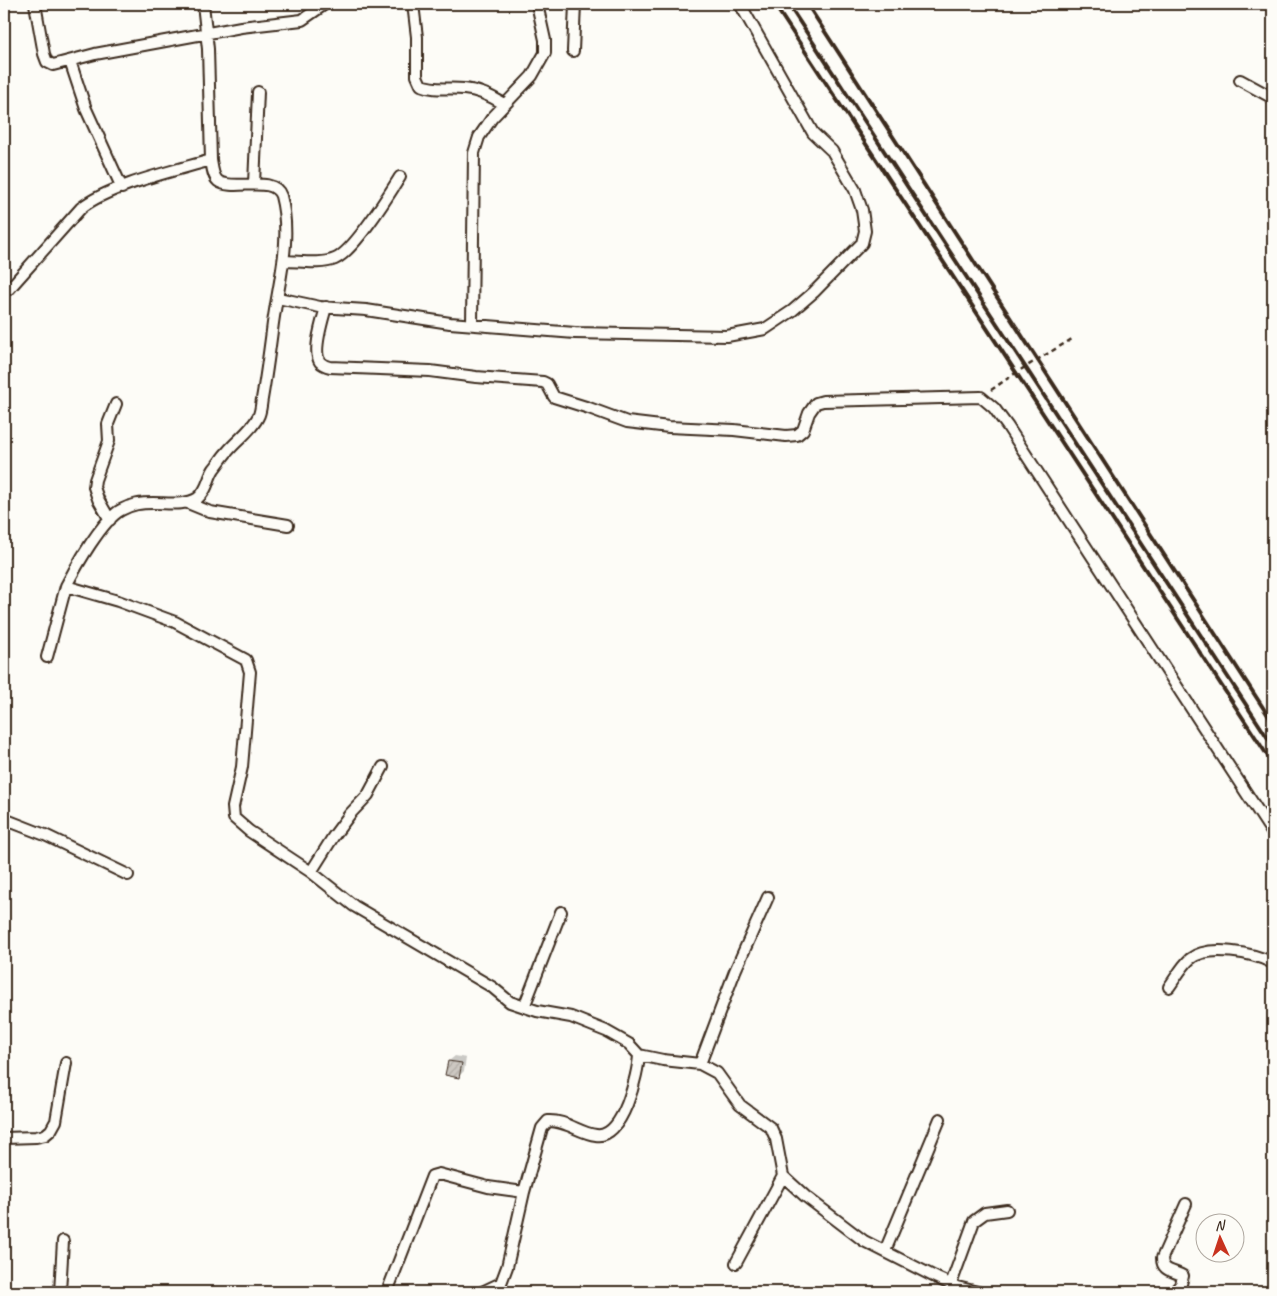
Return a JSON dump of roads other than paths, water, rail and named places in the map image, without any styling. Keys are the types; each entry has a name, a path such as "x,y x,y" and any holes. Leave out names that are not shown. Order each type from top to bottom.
{"street":[{"path":"35,4 44,54 47,62 53,65 94,54 207,35 241,27 302,20 325,4"},
{"path":"188,503 199,497 207,488 212,471 227,452 251,429 259,416 286,252 278,190 273,187 254,184 226,184 218,182 215,177 211,160 207,35 203,4"},
{"path":"413,4 417,37 417,76 421,85 431,89 463,88 484,93 504,104"},
{"path":"472,324 474,153 479,137 504,104 520,91 532,76 545,53 545,40 538,4"},
{"path":"573,51 575,4"},
{"path":"278,298 326,307 366,310 472,324 575,333 727,336 765,329 814,292 862,243 866,231 862,210 855,190 832,151 813,133 740,4"},
{"path":"70,61 86,109 122,188"},
{"path":"1240,80 1273,98"},
{"path":"254,184 258,92"},
{"path":"9,289 81,208 92,199 211,160"},
{"path":"284,261 323,262 335,259 346,252 379,210 400,177"},
{"path":"326,307 317,351 321,364 330,367 430,372 543,382 547,384 554,398 627,422 786,436 797,435 803,430 816,403 822,401 981,397 994,408 1008,427 1273,834"},
{"path":"110,520 98,499 94,488 94,480 109,441 108,424 116,404"},
{"path":"47,657 66,586 82,556 119,511 136,503 188,503 210,512 288,525"},
{"path":"66,586 118,601 175,622 246,660 250,672 242,767 233,807 234,818 249,831 311,872 354,906 492,986 510,1002 537,1012 571,1017 606,1031 629,1044 639,1055 700,1064 717,1073 740,1105 771,1128 776,1138 783,1176 805,1196 864,1241 954,1288 978,1292"},
{"path":"311,872 350,814 368,795 383,767"},
{"path":"4,819 45,835 128,875"},
{"path":"700,1064 735,971 768,897"},
{"path":"524,1007 561,912"},
{"path":"1169,987 1190,959 1217,951 1244,953 1273,963"},
{"path":"482,1292 501,1283 507,1267 524,1192 542,1128 548,1121 557,1120 596,1135 605,1134 615,1127 624,1111 638,1071 639,1055"},
{"path":"4,1138 36,1137 45,1135 51,1130 56,1120 66,1063"},
{"path":"885,1251 940,1119"},
{"path":"387,1292 432,1176 439,1174 488,1187 524,1192"},
{"path":"736,1263 783,1176"},
{"path":"1174,1292 1181,1284 1183,1276 1165,1269 1162,1265 1162,1258 1186,1204"},
{"path":"954,1288 974,1221 985,1213 1007,1210"},
{"path":"60,1292 63,1241"}],"railway":[{"path":"774,4 1273,764"},
{"path":"788,4 1273,746"},
{"path":"807,4 1273,723"}]}
